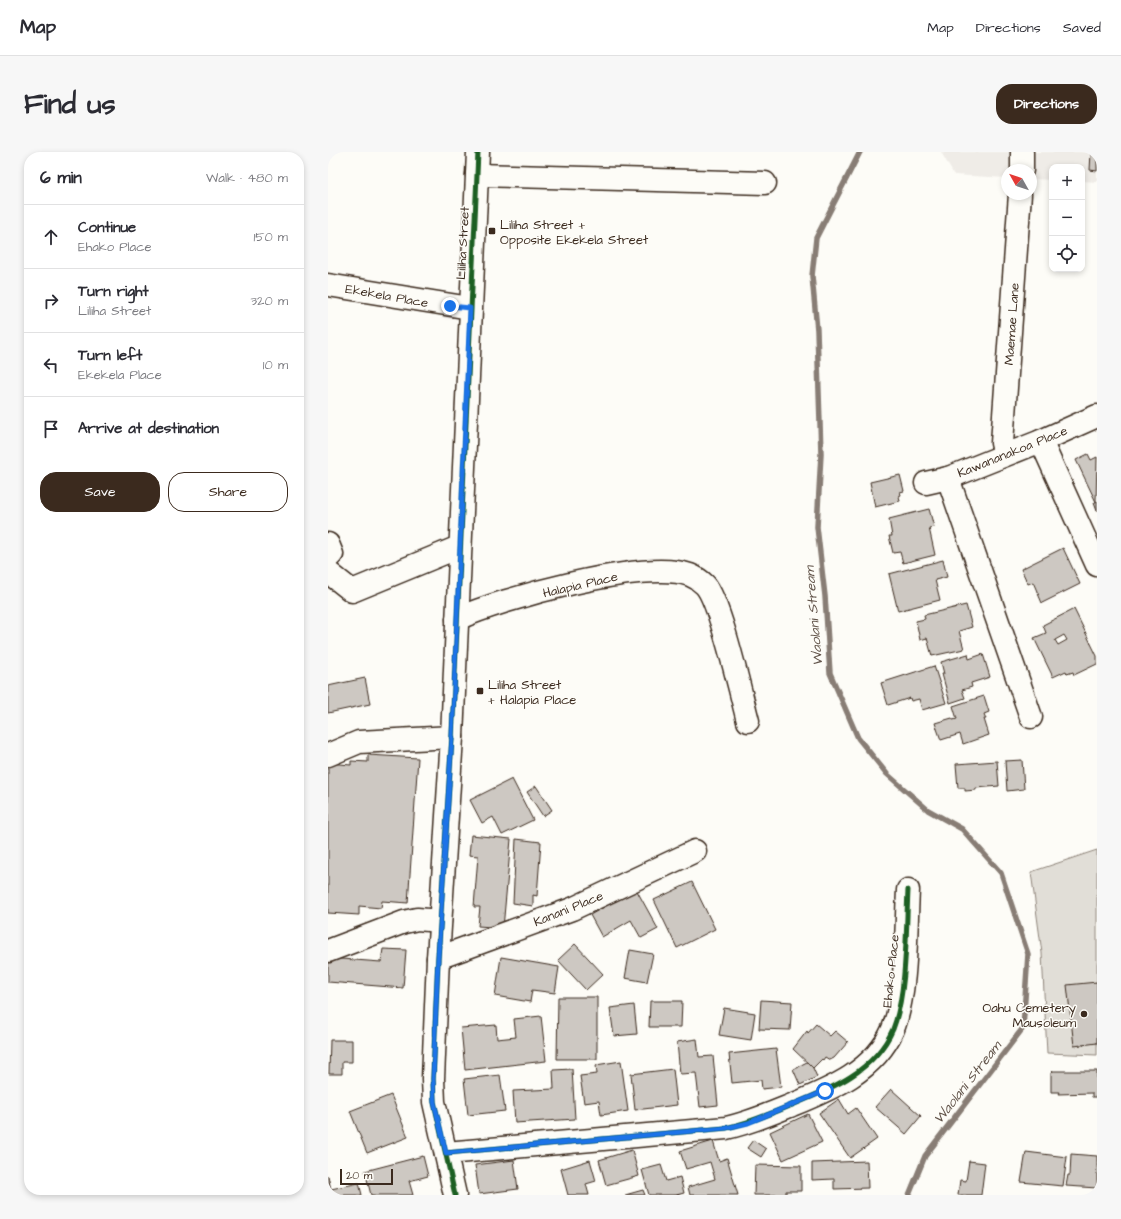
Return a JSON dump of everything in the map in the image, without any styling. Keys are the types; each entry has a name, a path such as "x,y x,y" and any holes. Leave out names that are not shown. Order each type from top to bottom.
{"street":[{"name":"Liliha Street","path":"456,1195 434,1102 433,1079 440,921 452,737 459,547 478,152"},
{"path":"1022,152 1022,164"},
{"path":"477,175 765,183"},
{"name":"Maemae Lane","path":"1005,454 1002,443 1020,200"},
{"name":"Ekekela Place","path":"328,285 470,308"},
{"name":"Kawananakoa Place","path":"926,483 948,478 1005,454 1041,441 1097,416"},
{"path":"1041,441 1097,566"},
{"path":"948,478 1031,717"},
{"path":"328,544 332,554 328,558"},
{"path":"328,572 352,591 459,547"},
{"name":"Halapia Place","path":"457,619 482,608 608,576 653,571 673,571 690,575 706,586 720,619 748,721"},
{"path":"328,755 359,742 452,737"},
{"name":"Kanani Place","path":"438,958 572,909 695,850"},
{"name":"Ehako Place","path":"446,1153 726,1128 748,1123 825,1091 846,1080 874,1057 893,1029 902,984 908,890"},
{"path":"328,951 404,922 417,919 440,921"}],"shaded area":[{"path":"941,152 1097,152 1097,182 1085,181 1085,164 1049,164 1049,180 1037,179 1037,164 1001,164 1001,178 954,175"},
{"path":"1097,850 1097,1055 1047,1053 1042,953 1031,872"}],"building":[{"path":"1091,152 1097,152 1097,171 1090,170"},
{"path":"1088,454 1091,460 1097,457 1096,502 1076,460"},
{"path":"900,475 904,491 900,492 900,501 875,507 870,482"},
{"path":"1097,501 1097,511 1094,503"},
{"path":"929,509 934,527 929,528 935,555 903,563 900,552 893,553 889,536 892,536 889,519"},
{"path":"1063,548 1080,584 1042,603 1033,582 1028,584 1021,569"},
{"path":"943,560 947,577 935,580 940,600 898,611 889,574"},
{"path":"966,605 972,627 959,631 964,649 932,656 927,638 920,640 916,621 925,619 924,615"},
{"path":"1074,609 1097,656 1097,664 1074,675 1073,672 1067,674 1066,671 1053,677 1034,638 1046,633 1043,625","holes":["1064,635 1067,640 1058,645 1055,640"]},
{"path":"968,654 969,659 983,654 990,677 971,683 972,687 962,690 965,698 950,703 942,674 944,674 941,662"},
{"path":"934,666 946,703 922,710 919,699 911,701 910,698 888,705 881,683"},
{"path":"365,678 370,704 328,713 328,686"},
{"path":"984,696 989,712 984,714 986,719 984,719 989,735 963,744 960,734 941,740 935,723 952,718 953,720 957,719 953,706"},
{"path":"368,755 418,758 408,903 382,901 381,908 359,906 359,915 328,913 328,763 351,765 351,761 368,762"},
{"path":"1022,760 1024,789 1007,791 1005,761"},
{"path":"997,761 999,786 976,788 976,790 965,791 965,788 958,788 956,764"},
{"path":"512,779 533,820 502,835 493,817 482,823 470,800"},
{"path":"536,786 552,810 543,816 527,792"},
{"path":"471,835 511,839 503,928 478,926 480,907 474,907 478,856 469,855"},
{"path":"516,839 541,842 537,896 533,895 533,906 513,903"},
{"path":"692,882 715,929 677,948 654,900"},
{"path":"636,889 658,929 641,938 631,920 602,937 590,915"},
{"path":"575,944 603,974 586,990 558,960"},
{"path":"383,949 406,950 403,988 328,982 328,958 381,962"},
{"path":"630,950 653,954 647,982 625,978"},
{"path":"501,957 559,967 555,993 532,990 530,1002 495,996"},
{"name":"Oahu Cemetery Mausoleum","path":"1097,982 1097,1043 1074,1046 1067,985"},
{"path":"558,997 597,997 597,1059 557,1059"},
{"path":"761,1000 792,1002 790,1030 759,1029"},
{"path":"650,1001 682,1001 681,1027 649,1027"},
{"path":"634,1005 637,1034 614,1036 610,1008"},
{"path":"724,1008 755,1013 751,1040 719,1035"},
{"path":"541,1016 546,1061 465,1070 461,1028 496,1025 497,1039 516,1037 514,1019"},
{"path":"816,1024 830,1036 835,1031 848,1042 834,1058 830,1060 825,1057 813,1068 793,1049 807,1031 808,1033"},
{"path":"697,1039 699,1057 713,1056 718,1105 700,1107 696,1073 680,1074 677,1042"},
{"path":"330,1040 352,1040 352,1062 342,1062 342,1074 329,1074"},
{"path":"776,1049 781,1087 762,1089 761,1080 732,1083 729,1054"},
{"path":"621,1061 628,1111 601,1115 599,1101 584,1103 580,1076 597,1074 596,1065"},
{"path":"807,1062 813,1068 817,1077 800,1085 793,1069"},
{"path":"572,1069 575,1119 515,1123 513,1091 554,1089 553,1070"},
{"path":"673,1069 677,1105 635,1110 631,1074"},
{"path":"1053,1071 1097,1071 1097,1097 1092,1097 1092,1093 1058,1094 1059,1092 1051,1092 1051,1073"},
{"path":"500,1075 505,1111 468,1115 464,1079"},
{"path":"891,1089 921,1116 906,1134 875,1107"},
{"path":"391,1095 408,1137 367,1153 350,1111"},
{"path":"839,1099 848,1114 856,1108 877,1139 850,1158 819,1113"},
{"path":"808,1114 822,1142 783,1160 770,1132"},
{"path":"753,1140 766,1149 761,1157 747,1148"},
{"path":"713,1141 719,1161 727,1158 738,1195 690,1195 688,1187 715,1179 710,1162 686,1169 680,1151"},
{"path":"632,1150 639,1176 606,1185 599,1160"},
{"path":"1026,1152 1067,1157 1063,1186 1021,1182"},
{"path":"1071,1154 1097,1156 1097,1188 1066,1186 1068,1175 1070,1175"},
{"path":"423,1156 428,1176 409,1181 413,1195 371,1195 365,1171"},
{"path":"514,1160 518,1189 479,1194 475,1165"},
{"path":"590,1160 596,1181 586,1184 589,1195 568,1195 561,1169"},
{"path":"867,1161 868,1188 834,1189 834,1179 812,1180 812,1163"},
{"path":"969,1161 985,1163 981,1195 958,1195 960,1180 966,1181"},
{"path":"661,1165 666,1181 680,1177 684,1193 676,1195 649,1195 642,1170"},
{"path":"755,1165 801,1166 801,1191 786,1191 786,1195 754,1195"},
{"path":"328,1176 331,1189 359,1183 362,1195 328,1195"},
{"path":"643,1190 645,1195 625,1195"}],"waterway":[{"name":"Waolani Stream","path":"860,152 816,238 812,276 817,330 821,454 817,527 825,596 830,673 858,738 887,774 928,810 962,829 1001,873 1028,954 1023,1028 925,1156 909,1195"}],"cycle path":[{"path":"455,1195 434,1102 433,1079 438,958 452,737 478,152"},
{"path":"446,1153 726,1128 743,1124 768,1115 836,1085 850,1077 875,1056 885,1044 893,1029 898,1015 903,980 908,890"}],"place":[{"name":"Liliha Street + Opposite Ekekela Street","path":"492,231"},
{"name":"Liliha Street + Halapia Place","path":"480,691"},
{"name":"Oahu Cemetery Mausoleum","path":"1084,1014"}],"route":[{"path":"450,306 470,308 452,737 438,958 433,1079 434,1102 446,1153 726,1128 748,1123 825,1091"}]}
